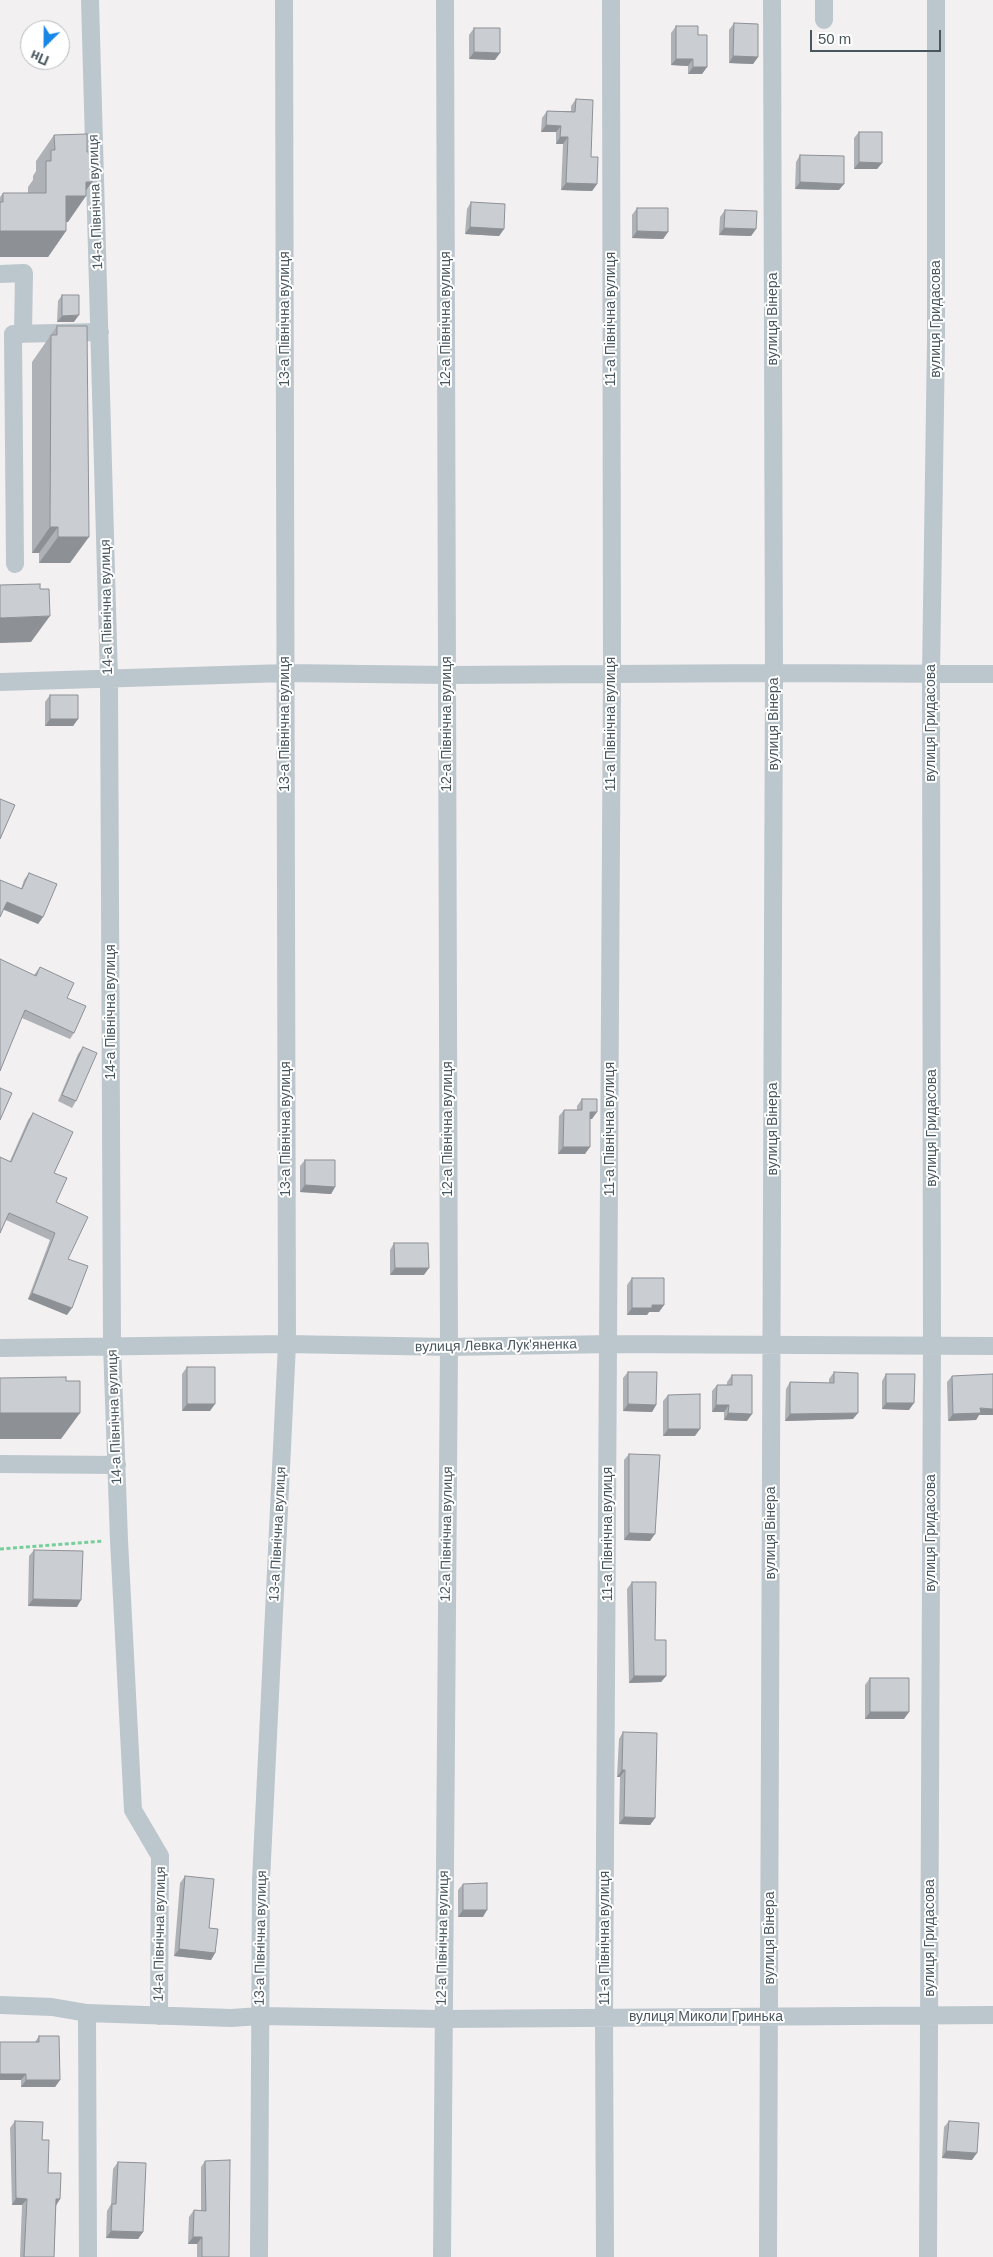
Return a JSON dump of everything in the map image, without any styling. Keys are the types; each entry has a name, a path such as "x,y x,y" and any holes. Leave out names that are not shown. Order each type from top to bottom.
{"street":[{"name":"14-а Північна вулиця","path":"90,0 109,679 112,1345 119,1540 133,1810 160,1856 159,2016"},
{"name":"13-а Північна вулиця","path":"259,2257 262,1871 287,1344 284,0"},
{"name":"12-а Північна вулиця","path":"442,2257 442,2018 449,1347 445,0"},
{"name":"11-а Північна вулиця","path":"605,2257 604,2017 612,673 611,0"},
{"name":"вулиця Вінера","path":"768,2257 774,672 772,0"},
{"path":"824,0 824,20"},
{"name":"вулиця Гридасова","path":"928,2257 932,1345 931,674 936,340 936,0"},
{"path":"0,274 24,273 23,334"},
{"path":"15,564 13,334 100,332"},
{"path":"0,682 285,673 447,675 774,672 993,674"},
{"name":"вулиця Левка Лук'яненка","path":"0,1348 287,1344 449,1347 609,1344 993,1346"},
{"path":"0,1464 117,1465"},
{"name":"вулиця Миколи Гринька","path":"0,2005 52,2007 87,2013 231,2018 260,2016 770,2018 993,2015"},
{"path":"87,2013 88,2257"}],"path":[{"path":"0,1548 119,1540"}],"building":[{"path":"734,23 758,24 758,57 733,56"},
{"path":"676,26 698,26 698,35 707,35 707,67 693,67 693,59 676,59"},
{"path":"474,28 500,28 500,53 474,52"},
{"path":"576,99 593,100 591,157 598,157 597,184 566,183 568,137 560,137 561,126 546,125 547,111 575,112"},
{"path":"859,132 882,132 882,163 859,162"},
{"path":"87,134 87,152 92,152 92,182 86,182 86,196 66,196 66,231 0,231 0,202 3,202 3,193 46,193 46,161 51,161 51,150 55,150 54,135"},
{"path":"800,155 844,156 844,184 800,182"},
{"path":"471,202 505,204 504,229 470,227"},
{"path":"637,208 668,208 668,232 637,231"},
{"path":"725,210 757,211 756,229 724,228"},
{"path":"62,295 79,295 79,315 62,316"},
{"path":"57,326 87,326 89,537 58,537 58,527 50,527 51,335 57,335"},
{"path":"40,584 40,589 49,589 50,616 0,618 0,585"},
{"path":"50,695 78,695 78,719 50,719"},
{"path":"0,799 15,805 0,839"},
{"path":"29,873 57,884 43,917 7,902 0,917 0,880 22,889"},
{"path":"0,959 36,976 40,967 74,983 67,998 86,1006 74,1033 25,1010 0,1071"},
{"path":"83,1047 97,1053 76,1101 62,1095"},
{"path":"0,1088 12,1093 0,1120"},
{"path":"582,1099 597,1099 597,1112 590,1112 590,1147 563,1147 564,1110 582,1110"},
{"path":"33,1113 73,1132 54,1173 67,1178 56,1202 88,1217 68,1259 88,1266 72,1308 32,1293 55,1233 9,1213 0,1233 0,1157 11,1162"},
{"path":"305,1160 335,1160 335,1187 305,1185"},
{"path":"394,1243 428,1243 429,1268 395,1268"},
{"path":"632,1278 664,1278 664,1305 652,1305 652,1308 632,1308"},
{"path":"187,1367 215,1367 215,1404 187,1404"},
{"path":"628,1372 657,1372 656,1405 628,1404"},
{"path":"834,1372 858,1373 858,1413 790,1414 790,1382 834,1383"},
{"path":"886,1374 915,1374 914,1403 886,1403"},
{"path":"993,1374 993,1409 980,1408 981,1413 953,1414 952,1376"},
{"path":"732,1375 752,1375 752,1414 728,1413 729,1405 716,1405 717,1385 732,1385"},
{"path":"66,1377 66,1381 80,1381 80,1413 0,1413 0,1378"},
{"path":"700,1394 700,1429 668,1429 668,1395"},
{"path":"629,1454 660,1455 655,1534 629,1533"},
{"path":"34,1550 83,1551 81,1600 33,1599"},
{"path":"632,1582 656,1582 655,1640 666,1640 666,1676 634,1676"},
{"path":"870,1678 909,1678 909,1712 870,1712"},
{"path":"623,1732 657,1733 655,1818 624,1817 625,1770 622,1770"},
{"path":"185,1876 214,1879 209,1928 218,1929 215,1953 179,1949"},
{"path":"487,1883 487,1910 463,1910 463,1884"},
{"path":"39,2036 59,2036 60,2080 26,2080 26,2074 0,2074 0,2042 39,2042"},
{"path":"15,2121 43,2122 42,2140 49,2140 48,2173 61,2173 60,2199 56,2199 54,2257 24,2257 27,2199 16,2198"},
{"path":"949,2121 979,2123 977,2153 946,2151"},
{"path":"230,2160 229,2257 202,2257 202,2237 193,2237 194,2210 206,2211 205,2161"},
{"path":"118,2162 146,2163 143,2232 111,2231 112,2204 116,2204"}]}
